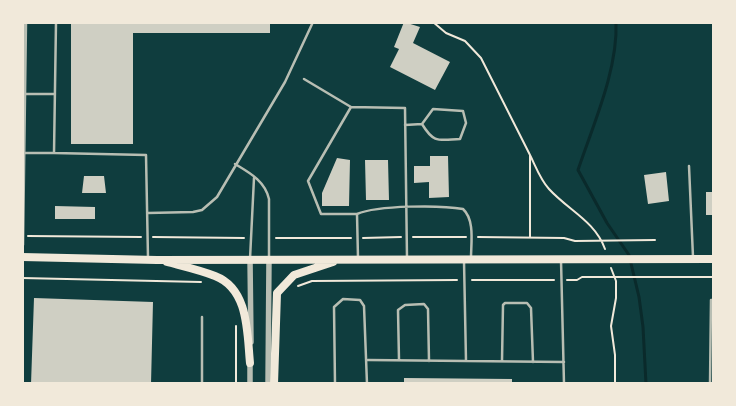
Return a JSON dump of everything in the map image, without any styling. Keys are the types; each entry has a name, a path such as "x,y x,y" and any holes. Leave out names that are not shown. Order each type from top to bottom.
{"main road":[{"path":"22,257 148,260 714,259"},
{"path":"157,260 216,276 233,288 242,306 250,363"},
{"path":"274,384 277,293 294,275 340,260"}],"street":[{"path":"22,245 26,22"},
{"path":"250,259 252,325 250,384"},
{"path":"268,259 268,384"}],"lane":[{"path":"54,153 56,22"},
{"path":"148,213 202,210 217,197 288,76 313,22"},
{"path":"304,79 351,107 405,108 408,260"},
{"path":"25,94 55,94"},
{"path":"351,107 308,181 321,214 358,214 367,210 406,208 463,209 468,214 471,237 465,280 466,361"},
{"path":"433,109 463,111 466,123 460,139 436,140 430,138 422,124 433,109"},
{"path":"405,125 422,124"},
{"path":"24,153 146,155 148,260"},
{"path":"235,164 262,182 267,190 268,259"},
{"path":"689,166 693,259"},
{"path":"250,259 254,178"},
{"path":"358,214 358,260"},
{"path":"561,259 564,384"},
{"path":"335,384 334,307 343,299 360,300 363,302 368,360 367,384"},
{"path":"710,384 711,300 714,300"},
{"path":"502,361 503,305 505,303 527,303 531,308 533,362"},
{"path":"399,360 398,310 405,305 424,304 428,309 429,361"},
{"path":"202,317 202,384"},
{"path":"368,360 564,362"}],"path":[{"path":"433,22 446,33 466,41 481,58 530,155 530,237"},
{"path":"23,236 250,238"},
{"path":"269,238 530,237 588,241 655,240"},
{"path":"298,286 312,281 714,277"},
{"path":"22,278 203,282"},
{"path":"236,318 236,384"}],"building":[{"path":"71,22 270,22 270,33 133,33 133,144 71,144"},
{"path":"404,22 420,27 413,43 450,62 435,90 390,67 399,49 394,47"},
{"path":"430,156 448,156 449,197 429,198 429,182 414,183 414,166 430,166"},
{"path":"337,158 350,160 349,206 322,206 322,193"},
{"path":"365,160 388,160 389,200 366,200"},
{"path":"666,172 669,201 648,204 644,175"},
{"path":"84,176 104,176 106,193 82,193"},
{"path":"706,192 714,192 714,215 706,215"},
{"path":"55,206 95,207 95,219 55,219"},
{"path":"34,298 153,302 151,384 31,384"},
{"path":"404,378 512,379 512,384 404,384"}],"waterway":[{"path":"616,22 616,40 609,78 578,170 607,223 629,255 639,297 643,327 646,384"}]}
